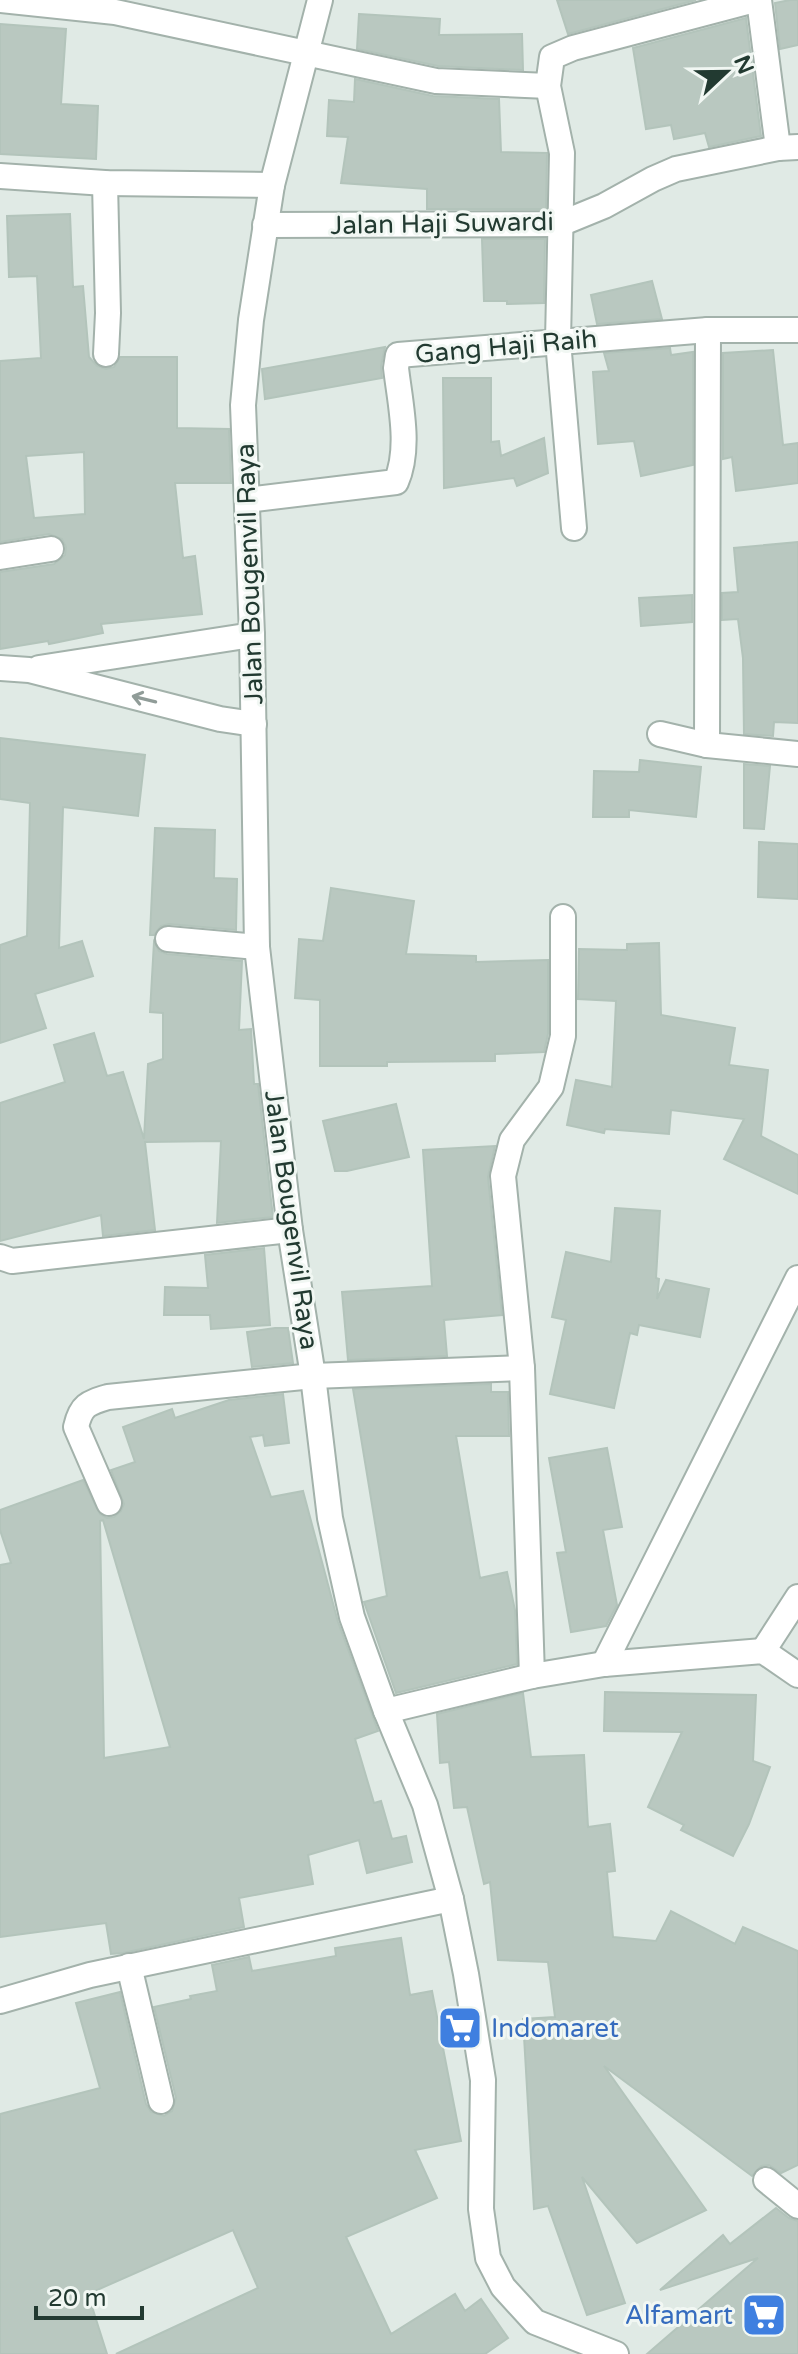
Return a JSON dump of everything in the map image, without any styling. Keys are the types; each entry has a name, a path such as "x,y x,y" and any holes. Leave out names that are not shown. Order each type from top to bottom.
{"street":[{"name":"Jalan Bougenvil Raya","path":"320,0 272,185 243,405 252,635 257,947 290,1230 333,1532 352,1617 425,1805 451,1899 483,2080 481,2209 488,2258 503,2287 535,2322 610,2353"},
{"path":"574,528 558,341 562,153 548,86 552,57 573,48 757,0 788,147"},
{"path":"14,1 115,6 307,55 436,81 548,86"},
{"name":"Jalan Haji Suwardi","path":"265,225 560,224 604,206 676,169 788,147"},
{"path":"0,176 105,183 272,185"},
{"path":"105,183 106,354"},
{"path":"707,745 708,330"},
{"name":"Gang Haji Raih","path":"247,500 396,482 401,471 403,447 396,368 398,355 708,330 798,330"},
{"path":"0,557 51,549"},
{"path":"29,670 252,635"},
{"path":"0,668 29,670 220,719 254,724"},
{"path":"660,734 707,745 798,754"},
{"path":"532,1676 522,1368 503,1176 512,1140 551,1087 563,1036 563,917"},
{"path":"168,939 257,947"},
{"path":"0,1257 12,1261 290,1230"},
{"path":"604,1664 798,1278"},
{"path":"109,1503 76,1427 79,1415 88,1403 108,1397 313,1376 522,1368"},
{"path":"763,1651 798,1597"},
{"path":"386,1711 532,1676 604,1664 763,1651 798,1675"},
{"path":"0,2001 129,1966 451,1899"},
{"path":"129,1966 161,2101"},
{"path":"766,2180 798,2206"}],"building":[{"path":"557,0 696,0 568,34"},
{"path":"798,0 798,45 780,49 775,3"},
{"path":"359,14 440,19 439,35 522,34 523,70 438,66 357,49"},
{"path":"746,18 761,136 709,147 705,133 674,139 671,125 646,129 633,48"},
{"path":"0,24 66,29 61,104 98,106 96,159 0,154"},
{"path":"355,79 433,96 499,99 501,152 547,153 546,209 427,209 427,189 341,183 348,137 327,136 329,100 354,102"},
{"path":"70,214 73,287 83,286 89,357 97,366 106,369 114,367 120,357 177,357 177,428 229,429 231,483 175,483 183,558 195,556 202,614 101,624 103,633 49,644 48,641 0,649 0,572 54,564 65,555 66,547 62,539 49,534 0,542 0,361 41,358 37,276 9,277 7,216","holes":["84,452 85,514 34,518 26,456"]},
{"path":"482,239 545,239 544,303 484,301"},
{"path":"652,281 662,319 597,324 591,295"},
{"path":"385,347 382,378 265,399 262,369"},
{"path":"670,348 671,355 693,352 693,465 641,476 634,441 598,444 593,372 609,371 604,353"},
{"path":"773,350 783,445 798,443 798,483 736,491 732,457 723,459 723,353"},
{"path":"443,378 491,378 491,442 499,441 501,456 544,438 548,473 517,486 514,478 444,488"},
{"path":"798,542 798,723 774,722 773,736 744,734 743,658 738,619 722,620 722,593 738,592 734,548"},
{"path":"692,595 692,622 641,626 639,598"},
{"path":"0,738 145,755 138,816 63,807 59,948 82,941 93,976 35,994 46,1028 0,1043 0,945 27,936 30,803 0,799"},
{"path":"640,760 701,767 696,817 629,810 629,817 593,817 594,771 639,772"},
{"path":"744,764 770,766 764,829 744,828"},
{"path":"155,828 215,830 214,878 237,879 236,930 169,924 150,935"},
{"path":"759,842 798,844 798,899 758,897"},
{"path":"331,888 414,901 406,954 476,956 476,962 548,960 548,1034 544,1052 495,1054 495,1061 320,1066 320,1000 295,998 299,939 323,941"},
{"path":"154,942 159,951 167,954 242,961 239,1030 251,1029 254,1084 258,1084 273,1217 217,1223 221,1141 145,1142 155,1230 103,1236 101,1215 0,1241 0,1103 65,1082 54,1045 94,1033 107,1076 123,1072 144,1139 148,1064 163,1059 163,1013 150,1012"},
{"path":"659,943 661,1015 735,1028 729,1065 768,1070 761,1136 798,1155 798,1194 724,1159 744,1119 671,1110 669,1134 605,1129 604,1133 567,1125 576,1080 612,1087 616,1001 578,999 579,949 627,950 627,944"},
{"path":"396,1104 409,1157 335,1171 323,1121"},
{"path":"495,1146 488,1177 502,1315 444,1320 447,1356 348,1360 342,1292 432,1286 423,1150"},
{"path":"615,1208 660,1211 657,1299 666,1280 709,1289 700,1337 639,1325 637,1335 630,1333 614,1408 550,1394 566,1320 552,1317 566,1252 611,1262"},
{"path":"264,1248 270,1325 211,1329 210,1315 164,1315 165,1287 208,1288 205,1255"},
{"path":"288,1328 293,1363 252,1367 247,1332"},
{"path":"491,1384 491,1392 508,1392 509,1436 456,1436 480,1578 507,1572 515,1610 517,1664 396,1693 364,1602 387,1596 353,1389"},
{"path":"283,1394 289,1443 265,1446 263,1435 250,1437 271,1497 303,1491 338,1622 378,1731 355,1739 374,1803 381,1801 392,1839 406,1836 412,1862 367,1873 359,1840 308,1855 313,1884 239,1898 244,1927 123,1953 111,1954 106,1923 0,1937 0,1565 11,1563 0,1530 0,1510 83,1480 100,1514 107,1518 114,1517 124,1504 111,1470 135,1462 123,1427 172,1409 175,1418 229,1400","holes":["103,1520 170,1747 104,1758 100,1521"]},
{"path":"607,1448 622,1527 603,1530 617,1605 606,1626 571,1632 557,1553 566,1552 549,1458"},
{"path":"605,1692 756,1695 753,1761 770,1767 749,1824 733,1856 681,1830 684,1825 648,1807 682,1732 604,1731"},
{"path":"523,1693 531,1757 584,1755 588,1827 610,1824 615,1871 607,1872 613,1937 656,1941 671,1911 735,1944 743,1927 798,1951 798,2165 781,2173 769,2165 761,2166 752,2176 604,2066 706,2210 637,2243 582,2177 625,2303 587,2315 548,2206 534,2209 523,2019 555,2017 548,1962 498,1960 490,1882 484,1884 467,1807 454,1808 449,1762 440,1763 437,1714"},
{"path":"401,1938 410,1995 432,1991 461,2141 415,2150 437,2198 346,2237 391,2334 455,2294 465,2311 481,2299 508,2338 485,2354 116,2354 258,2288 233,2230 88,2294 107,2354 0,2354 0,2114 100,2088 76,2003 120,1992 146,2104 151,2112 164,2116 172,2111 176,2098 154,2007 217,1991 212,1965 249,1957 252,1971 336,1956 335,1948"},
{"path":"776,2208 798,2221 798,2354 647,2354 758,2258 660,2290 723,2235 730,2244"}],"place":[{"name":"Indomaret","path":"460,2028"},
{"name":"Alfamart","path":"764,2315"}]}
